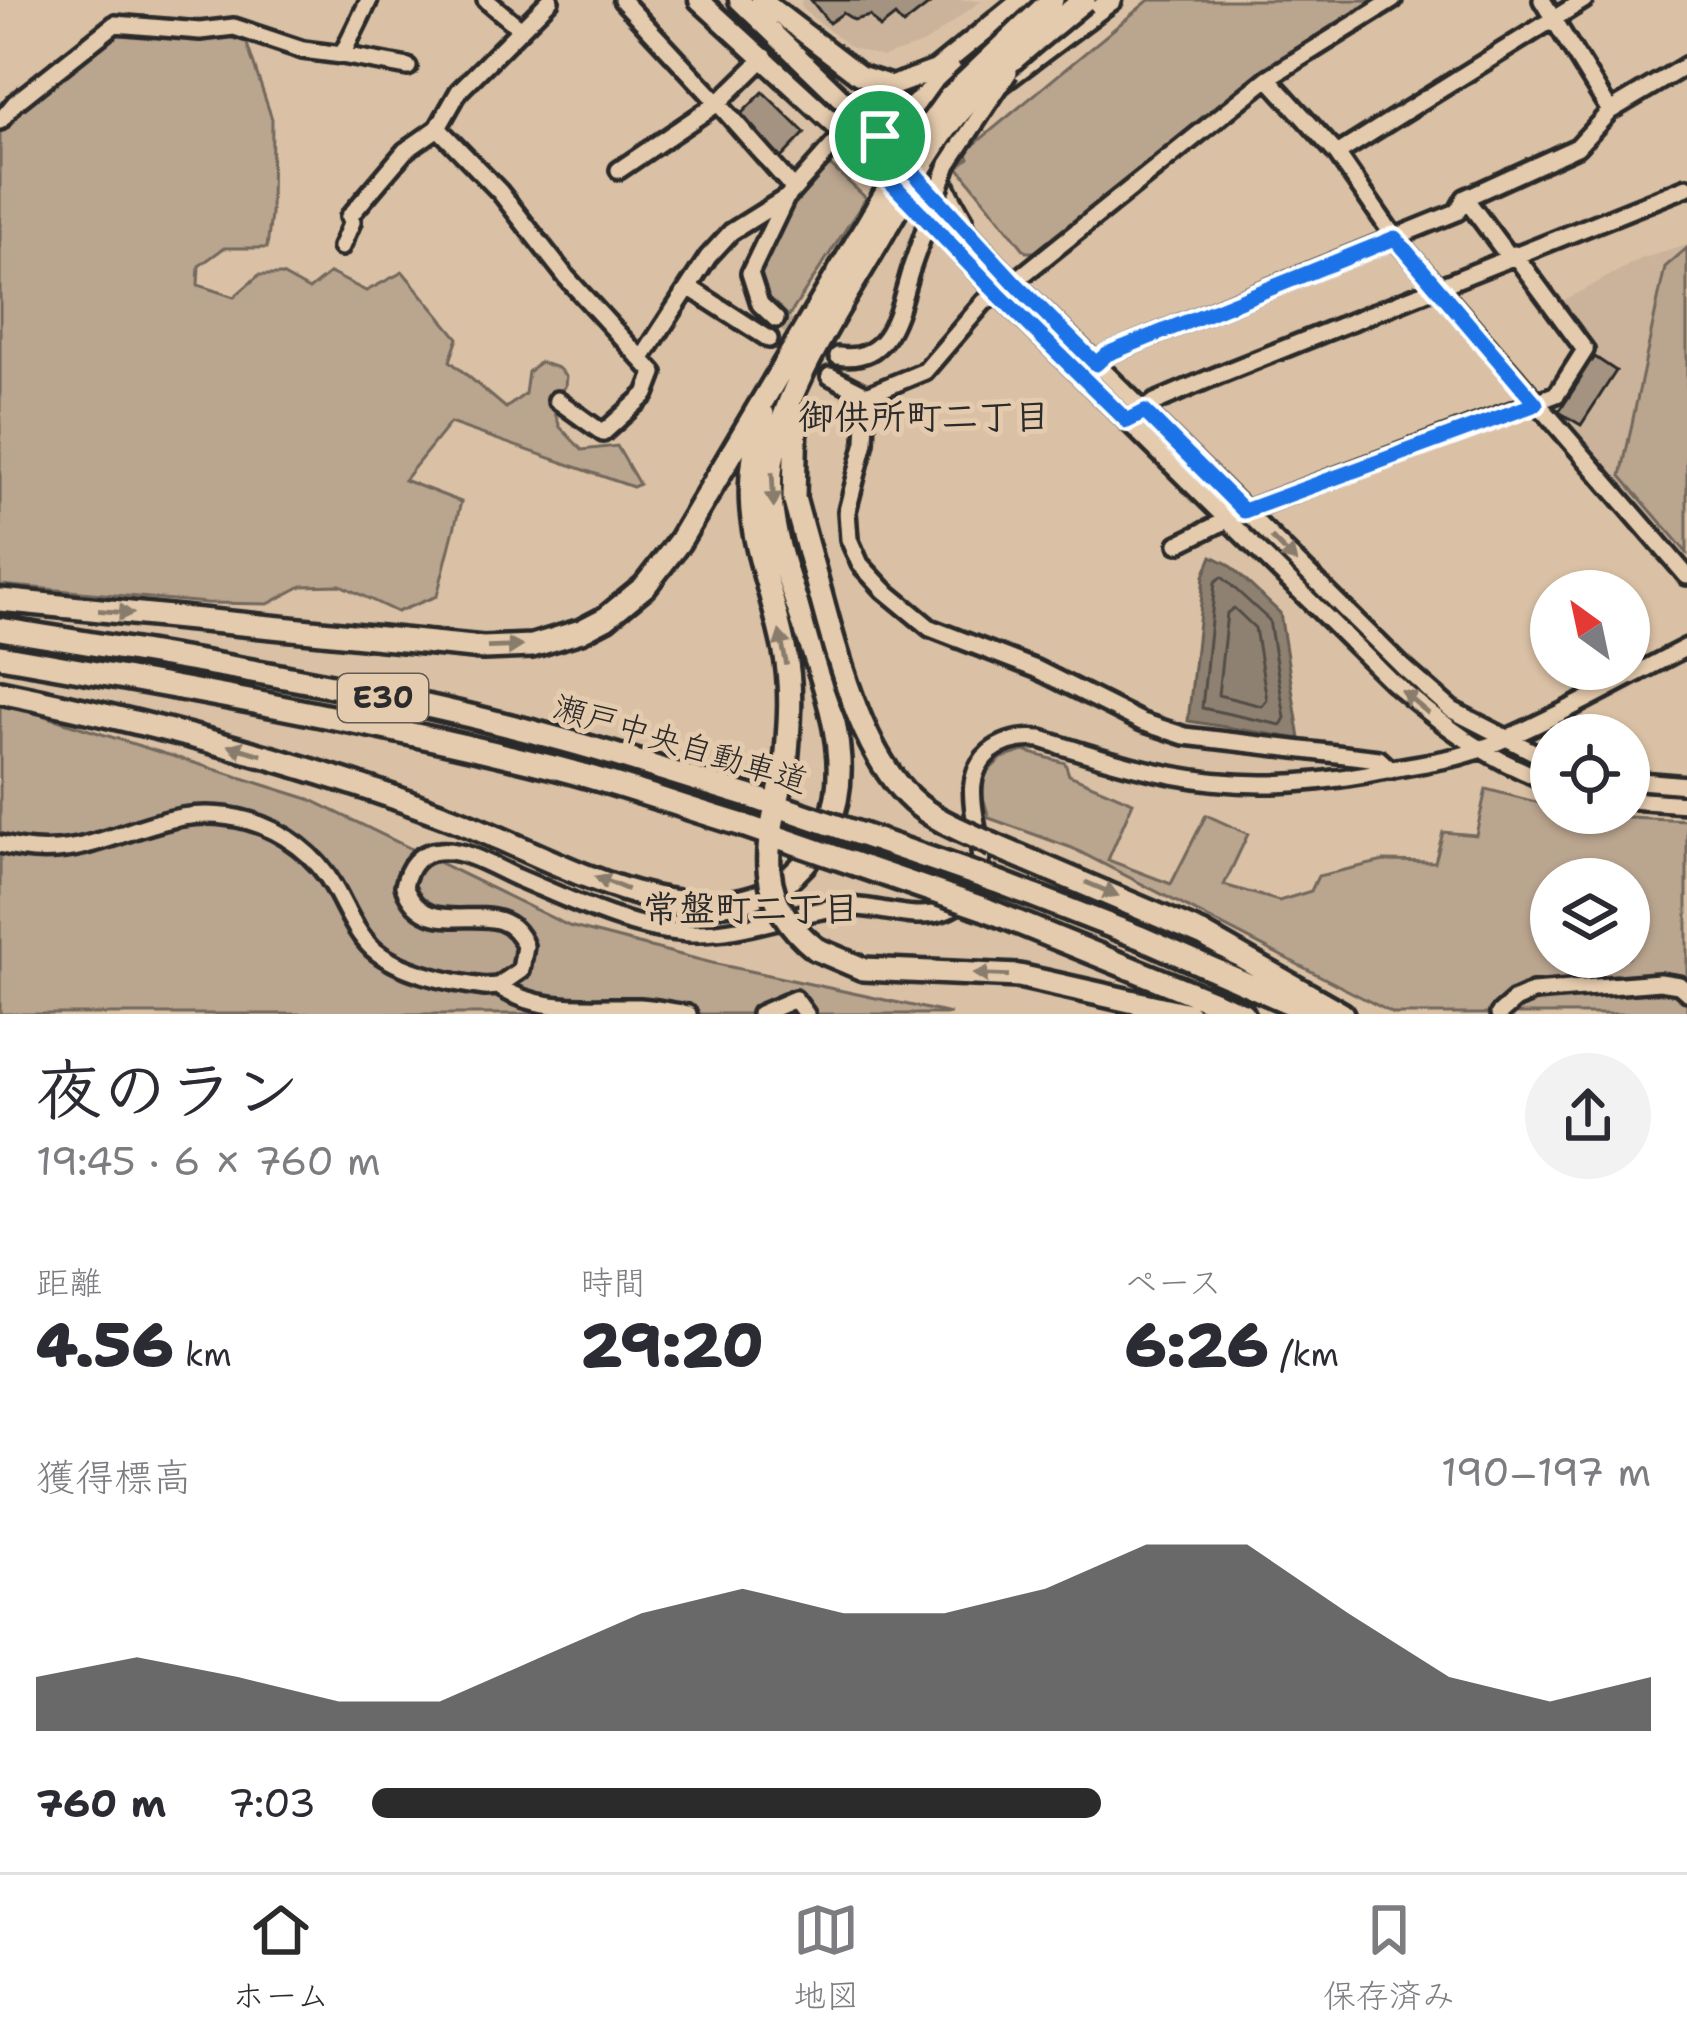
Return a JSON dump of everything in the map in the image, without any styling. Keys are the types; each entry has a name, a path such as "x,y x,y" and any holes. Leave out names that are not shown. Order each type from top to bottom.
{"highway":[{"path":"0,692 151,723 310,768 658,899 718,903 767,892 805,864 822,835 839,779 833,714 776,537 771,475 781,424 911,151 950,97 1052,0"},
{"path":"0,600 508,649 556,640 606,619 654,576 679,542 771,385 946,128 981,88 1084,0"},
{"path":"801,378 792,465 794,498 856,706 881,764 917,805 944,823 1202,934 1342,1014"},
{"path":"771,385 756,442 750,507 789,686 786,764 767,852 767,880 779,909 795,933 816,949 863,969 1019,976 1188,1014"},
{"name":"瀬戸中央自動車道","path":"0,629 345,689 556,738 758,800 1001,883 1315,1014"},
{"name":"瀬戸中央自動車道","path":"0,656 310,711 556,768 743,825 985,909 1243,1014"}],"main road":[{"path":"698,0 844,133 880,136 922,132 976,102 1112,0"},
{"path":"739,0 764,5 859,75 892,86 936,70 1024,0"},
{"path":"879,167 880,136 1024,0"},
{"path":"764,5 880,136"}],"street":[{"path":"342,55 369,0"},
{"path":"486,0 521,29"},
{"path":"341,247 350,217 383,172 438,128 459,91 550,0"},
{"path":"622,0 718,104 790,193"},
{"path":"830,376 868,395 925,371 984,302 1268,78 1393,0"},
{"path":"1542,0 1610,111"},
{"path":"1337,154 1584,0"},
{"path":"0,121 15,103 115,24 200,31 234,27 303,50 408,67"},
{"path":"838,356 871,354 890,333 948,164 1028,46"},
{"path":"619,170 718,104 765,57"},
{"path":"1079,373 1107,354 1457,212 1465,198 1577,147 1610,111 1687,65"},
{"path":"1268,78 1337,154 1395,238 1687,576"},
{"path":"976,102 948,135 938,161 945,185 978,243"},
{"path":"643,357 708,257 731,232 790,193 860,115"},
{"path":"438,128 500,192 567,278 654,373 646,394 603,433 556,400"},
{"path":"844,133 998,294 1390,681 1480,749 1530,772"},
{"path":"880,136 1014,282 1403,668 1452,710 1530,751"},
{"path":"1127,421 1155,402 1211,378 1687,187"},
{"path":"776,319 760,304 750,273 790,193"},
{"path":"1244,511 1557,394 1585,350 1465,198"},
{"path":"690,288 769,339"},
{"path":"868,395 865,442 847,511 849,538 860,564 930,628 1036,669 1142,722 1185,736 1379,759 1391,770"},
{"path":"1178,544 1227,520"},
{"path":"498,986 521,970 526,958 520,935 488,917 437,918 416,907 404,886 418,858 431,851 462,853 584,906 689,933 767,925 844,907 935,914 961,902 977,880 975,775 982,760 1008,742 1041,739 1152,774 1281,786 1391,770 1480,749 1687,647"},
{"path":"1650,782 1687,785"},
{"path":"1650,801 1687,804"},
{"path":"0,844 59,853 176,816 251,821 283,836 314,859 362,936 383,956 469,985 498,986 512,997 567,1012 642,1007 688,1014"},
{"path":"1499,1014 1533,992 1660,982 1687,992"},
{"path":"760,1014 795,999 806,1014"}],"shaded area":[{"path":"801,0 982,0 925,43 883,57 850,47 802,9"},
{"path":"1149,0 1375,0 1276,61 1036,252 1026,252 958,167 969,158 965,152"},
{"path":"222,27 246,41 272,119 271,215 267,248 224,248 199,266 198,285 234,297 259,275 282,275 309,290 330,273 366,291 403,272 458,338 450,361 506,408 525,394 528,372 540,362 558,368 566,376 565,387 550,400 560,427 582,450 617,446 639,484 633,487 450,423 404,480 461,502 437,596 397,612 340,585 302,586 268,604 0,585 0,113 117,35"},
{"path":"831,166 866,198 789,316 763,290 760,265 772,235 793,204 822,167"},
{"path":"1687,245 1687,565 1550,412 1590,350 1556,305 1640,259"},
{"path":"1687,248 1687,553 1621,476 1665,267"},
{"path":"0,702 309,799 569,926 712,963 951,1014 0,1014"},
{"path":"1024,751 1065,763 1069,775 1133,802 1108,860 1171,884 1206,815 1248,834 1224,885 1279,901 1311,891 1318,876 1384,861 1435,862 1443,832 1476,835 1486,789 1530,801 1530,834 1650,834 1650,818 1687,820 1687,1014 1394,1014 1072,848 989,818 983,776 1002,758"}],"water":[{"path":"1212,556 1228,564 1280,613 1300,739 1188,721 1204,576"}],"building":[{"path":"811,0 935,0 903,25 895,16 880,28 870,16 854,20 843,13 829,23"},
{"path":"763,92 805,133 781,158 739,116"},
{"path":"1595,357 1616,371 1581,425 1559,412 1588,359"}],"tunnel":[{"path":"776,319 838,356"}],"district":[{"name":"御供所町二丁目","path":"924,416"},
{"name":"常盤町二丁目","path":"751,908"}],"route":[{"path":"844,133 880,136 1096,364 1107,354 1395,238 1536,404 1244,511 1145,412 1127,421 844,133"}]}
